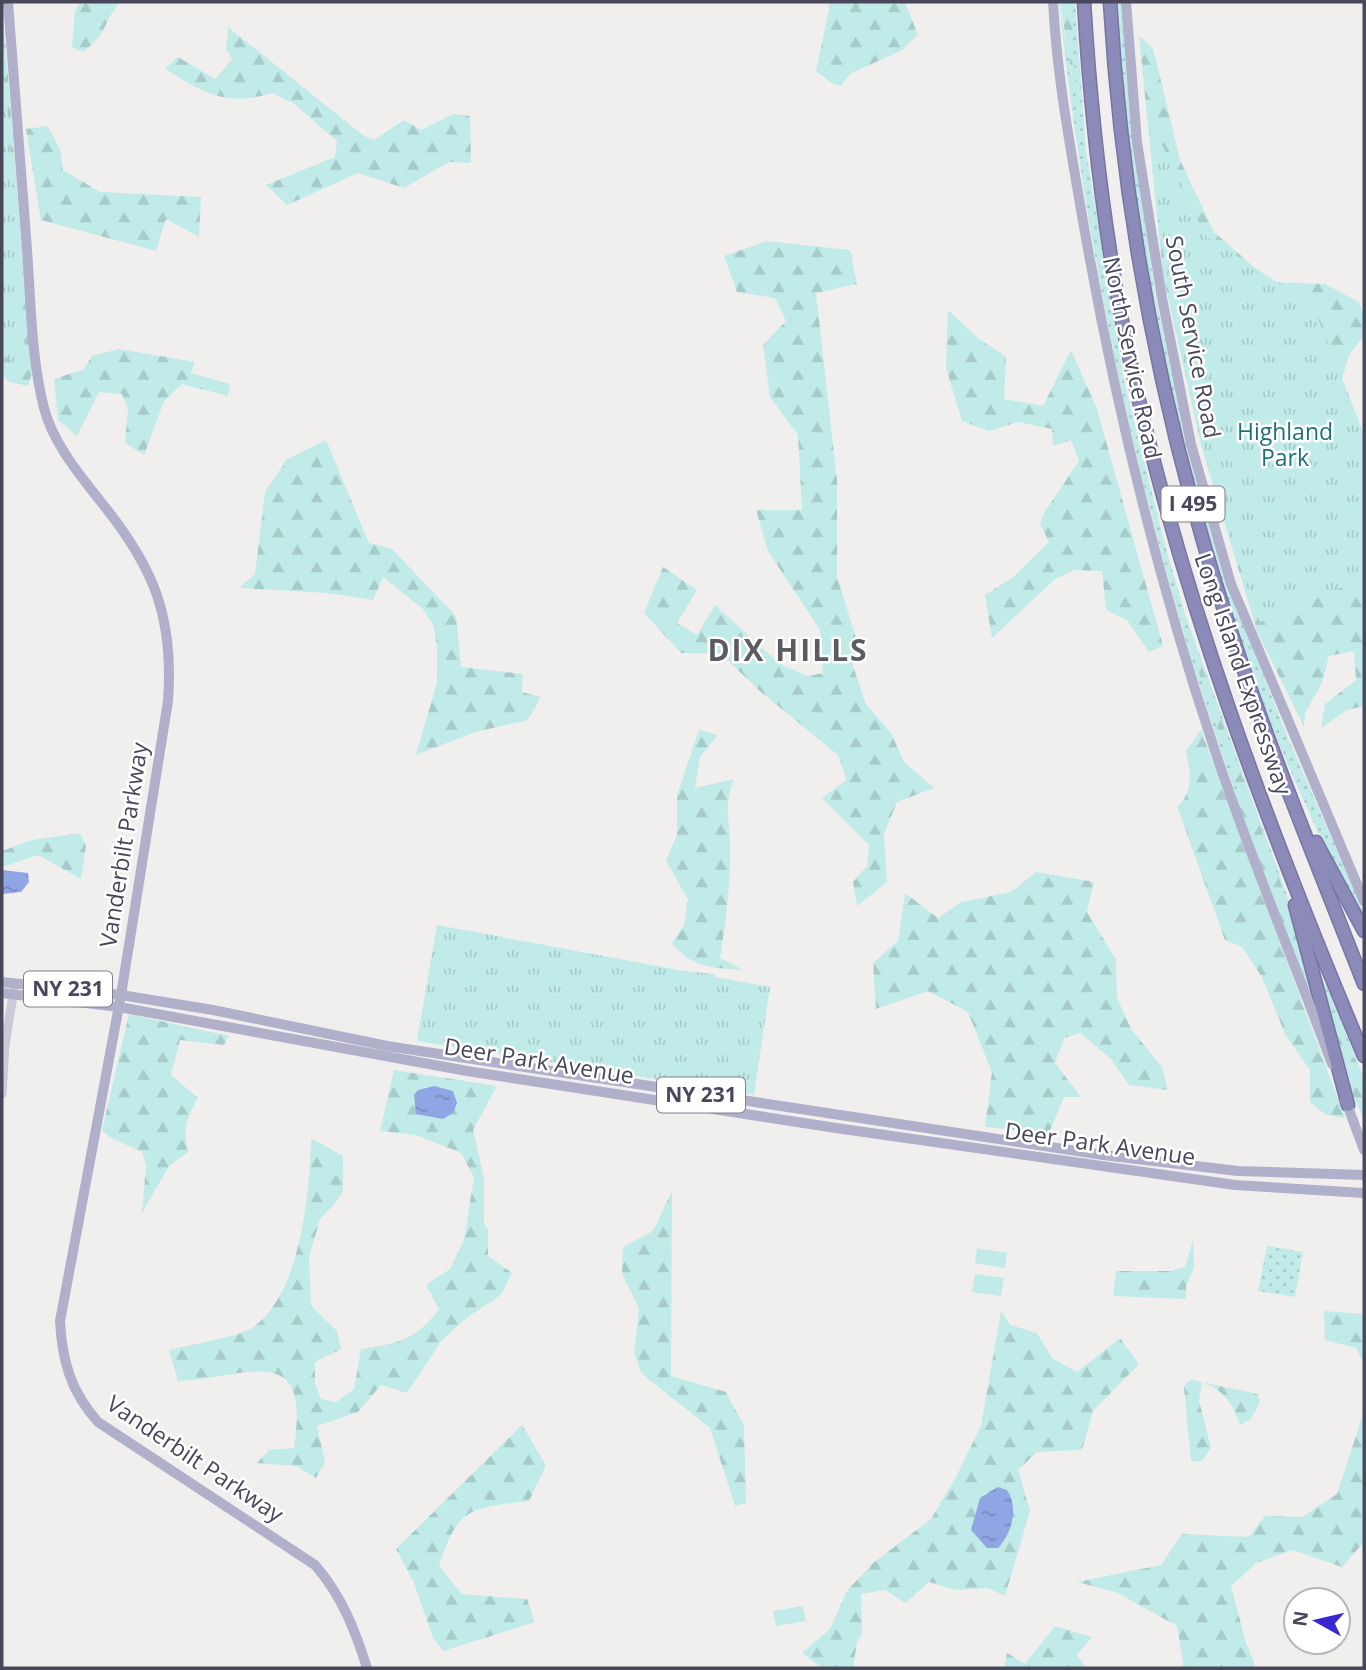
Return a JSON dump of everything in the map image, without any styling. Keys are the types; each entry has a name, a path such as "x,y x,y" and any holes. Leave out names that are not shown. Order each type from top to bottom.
{"highway":[{"name":"Long Island Expressway","path":"1084,2 1102,197 1126,338 1146,426 1213,661 1290,873 1364,1056"},
{"name":"Long Island Expressway","path":"1110,2 1128,193 1154,346 1212,572 1264,727 1364,984"},
{"path":"1264,727 1320,849 1364,931"},
{"path":"1290,873 1293,898 1348,1105"}],"main road":[{"name":"Vanderbilt Parkway","path":"8,2 31,306 44,410 69,459 134,545 163,611 169,635 168,701 121,995 60,1321 61,1350 80,1403 97,1422 315,1565 340,1598 367,1668"},
{"name":"North Service Road","path":"1052,2 1057,72 1097,305 1130,452 1185,656 1214,750 1364,1150"},
{"name":"South Service Road","path":"1126,2 1137,142 1161,298 1191,444 1231,584 1364,901"},
{"name":"Deer Park Avenue","path":"2,982 10,991 118,1007 467,1071 836,1128 1235,1185 1364,1194"},
{"name":"Deer Park Avenue","path":"10,991 121,995 439,1054 1103,1155 1238,1171 1364,1175"}],"street":[{"path":"2,1094 10,991"}],"green space":[{"path":"2,2 32,374 28,386 9,382 2,375"},
{"path":"80,2 120,2 97,40 83,52 72,47 75,11"},
{"path":"828,2 905,2 918,35 902,50 850,74 841,86 833,84 816,71 829,9"},
{"path":"1059,2 1075,93 1071,2 1075,2 1086,151 1124,380 1165,545 1186,617 1291,906 1314,997 1289,940 1200,686 1138,461 1091,233"},
{"path":"1060,2 1071,2 1076,100"},
{"path":"1116,2 1123,2 1131,118 1155,293 1178,402 1245,629 1288,738 1364,912 1364,923 1310,816 1264,705 1224,592 1190,476 1163,359 1141,241 1126,121"},
{"path":"228,27 364,136 374,140 404,120 421,130 453,114 470,116 471,163 449,162 404,188 358,173 287,205 266,185 335,157 337,141 293,103 272,93 241,99 228,98 204,91 165,69 178,57 215,79 232,59 226,49"},
{"path":"2,36 27,371 23,374 2,352"},
{"name":"Highland Park","path":"1139,36 1153,48 1180,160 1214,232 1271,282 1325,284 1359,302 1364,316 1364,336 1349,355 1339,389 1364,442 1364,706 1347,710 1321,728 1325,704 1356,680 1354,651 1329,656 1322,683 1305,713 1304,727 1257,631 1201,445 1163,275"},
{"name":"Highland Park","path":"1151,121 1205,235 1313,306 1364,434 1364,578 1260,622 1218,497 1185,370 1165,264"},
{"path":"48,126 60,150 63,170 100,192 201,197 199,237 166,219 156,251 41,220 26,129"},
{"path":"767,241 850,250 857,284 816,293 837,480 837,577 859,647 852,663 866,704 891,733 904,762 934,788 897,802 884,834 887,882 857,906 853,882 867,866 869,845 822,798 847,780 838,755 761,692 720,653 681,653 644,613 663,567 697,590 677,623 697,635 715,605 780,664 808,676 823,673 820,630 768,551 756,510 802,510 798,435 770,397 763,345 786,321 775,298 737,292 724,256"},
{"path":"948,310 978,338 1006,357 1004,399 1043,406 1071,350 1097,409 1163,646 1149,652 1127,620 1106,610 1102,571 1074,570 1055,579 992,638 985,595 1013,577 1049,542 1040,524 1044,513 1079,461 1071,440 1053,446 1052,429 1018,422 989,431 962,421 946,368"},
{"path":"119,349 195,362 191,373 230,384 228,396 182,384 164,401 144,455 125,443 128,409 122,394 99,392 77,436 58,420 54,379 84,369 92,356"},
{"path":"326,440 369,543 392,549 456,616 461,667 523,674 522,692 541,697 528,720 475,732 416,755 437,682 437,645 433,625 423,609 383,577 373,600 327,593 239,588 255,574 265,492 287,459"},
{"path":"1191,637 1285,895 1305,960 1307,984 1235,798 1237,788 1188,639"},
{"path":"699,730 718,735 700,757 695,788 734,779 728,803 730,872 720,958 744,970 695,962 672,943 684,925 688,900 666,860 677,835 677,795"},
{"path":"1201,730 1345,1118 1326,1115 1310,1102 1310,1070 1286,1036 1262,977 1242,947 1225,940 1177,806 1189,788 1190,774 1186,751"},
{"path":"80,833 86,846 81,879 38,855 2,867 2,851 32,840"},
{"path":"1036,872 1094,882 1087,912 1116,960 1117,998 1131,1029 1162,1067 1168,1090 1129,1085 1111,1059 1080,1033 1064,1038 1055,1063 1081,1097 1064,1097 1049,1133 985,1127 992,1072 968,1012 928,991 876,1009 873,963 898,941 905,893 938,918 961,902 1011,892"},
{"path":"437,925 684,971 715,974 715,977 770,987 754,1095 417,1041"},
{"path":"1323,984 1326,984 1364,1078 1364,1119 1343,1069"},
{"path":"129,1014 229,1036 224,1045 180,1040 171,1075 198,1098 187,1124 185,1137 188,1152 169,1166 142,1213 146,1166 142,1152 109,1137 102,1130"},
{"path":"1337,1021 1364,1080 1364,1119 1339,1056 1335,1031"},
{"path":"394,1070 497,1086 473,1130 484,1178 484,1223 488,1230 488,1256 512,1273 501,1295 465,1319 442,1340 407,1393 381,1385 358,1412 317,1426 325,1462 316,1478 296,1466 257,1463 269,1450 294,1448 297,1413 293,1391 283,1378 269,1372 250,1372 178,1381 169,1350 245,1331 269,1313 282,1292 300,1241 311,1138 343,1156 343,1191 320,1219 309,1257 311,1306 337,1331 341,1349 315,1362 315,1383 321,1399 336,1402 354,1389 361,1349 405,1339 430,1320 439,1309 426,1285 450,1269 464,1240 474,1177 461,1153 416,1135 380,1131","holes":["425,1087 453,1091 453,1113 443,1119 415,1107 414,1095"]},
{"path":"672,1191 671,1376 726,1392 744,1426 746,1503 735,1506 710,1428 642,1374 634,1353 639,1309 622,1273 623,1247 653,1231"},
{"path":"1193,1240 1194,1268 1186,1286 1186,1299 1113,1296 1116,1271 1170,1271 1185,1267"},
{"path":"1267,1246 1303,1252 1295,1297 1258,1291"},
{"path":"977,1248 1007,1253 1005,1268 975,1263"},
{"path":"975,1274 1004,1278 1001,1296 972,1292"},
{"path":"1001,1311 1010,1325 1037,1333 1052,1358 1077,1372 1120,1338 1139,1364 1093,1411 1082,1450 1037,1452 1018,1470 1030,1511 1005,1596 988,1588 956,1590 929,1582 905,1603 885,1590 861,1594 862,1634 857,1642 853,1668 822,1668 802,1653 830,1629 847,1591 872,1564 931,1519 956,1477 981,1426"},
{"path":"1324,1311 1364,1314 1364,1364 1356,1348 1325,1340"},
{"path":"1192,1380 1202,1382 1199,1401 1211,1448 1202,1461 1191,1461 1184,1388 1186,1383"},
{"path":"1202,1382 1258,1394 1260,1402 1251,1419 1240,1425 1226,1398"},
{"path":"1364,1411 1364,1542 1342,1567 1293,1550 1256,1563 1231,1586 1246,1643 1256,1668 1184,1668 1177,1626 1116,1592 1077,1582 1161,1565 1182,1534 1249,1537 1265,1516 1302,1517 1337,1494"},
{"path":"522,1425 546,1465 529,1501 493,1506 469,1514 453,1532 439,1566 462,1594 527,1599 535,1622 443,1651 433,1638 414,1583 396,1549"},
{"path":"803,1606 806,1621 776,1626 773,1611"},
{"path":"1055,1626 1092,1637 1077,1655 1086,1668 1004,1668 1007,1653 1025,1664"}],"water":[{"path":"2,870 28,873 29,882 21,892 2,894"},
{"path":"434,1086 453,1091 457,1103 453,1113 443,1119 416,1114 414,1095 418,1090"},
{"path":"998,1487 1007,1490 1011,1497 1012,1520 1007,1535 998,1548 987,1548 971,1530 980,1498"}],"district":[{"name":"DIX HILLS","path":"788,651"}]}
